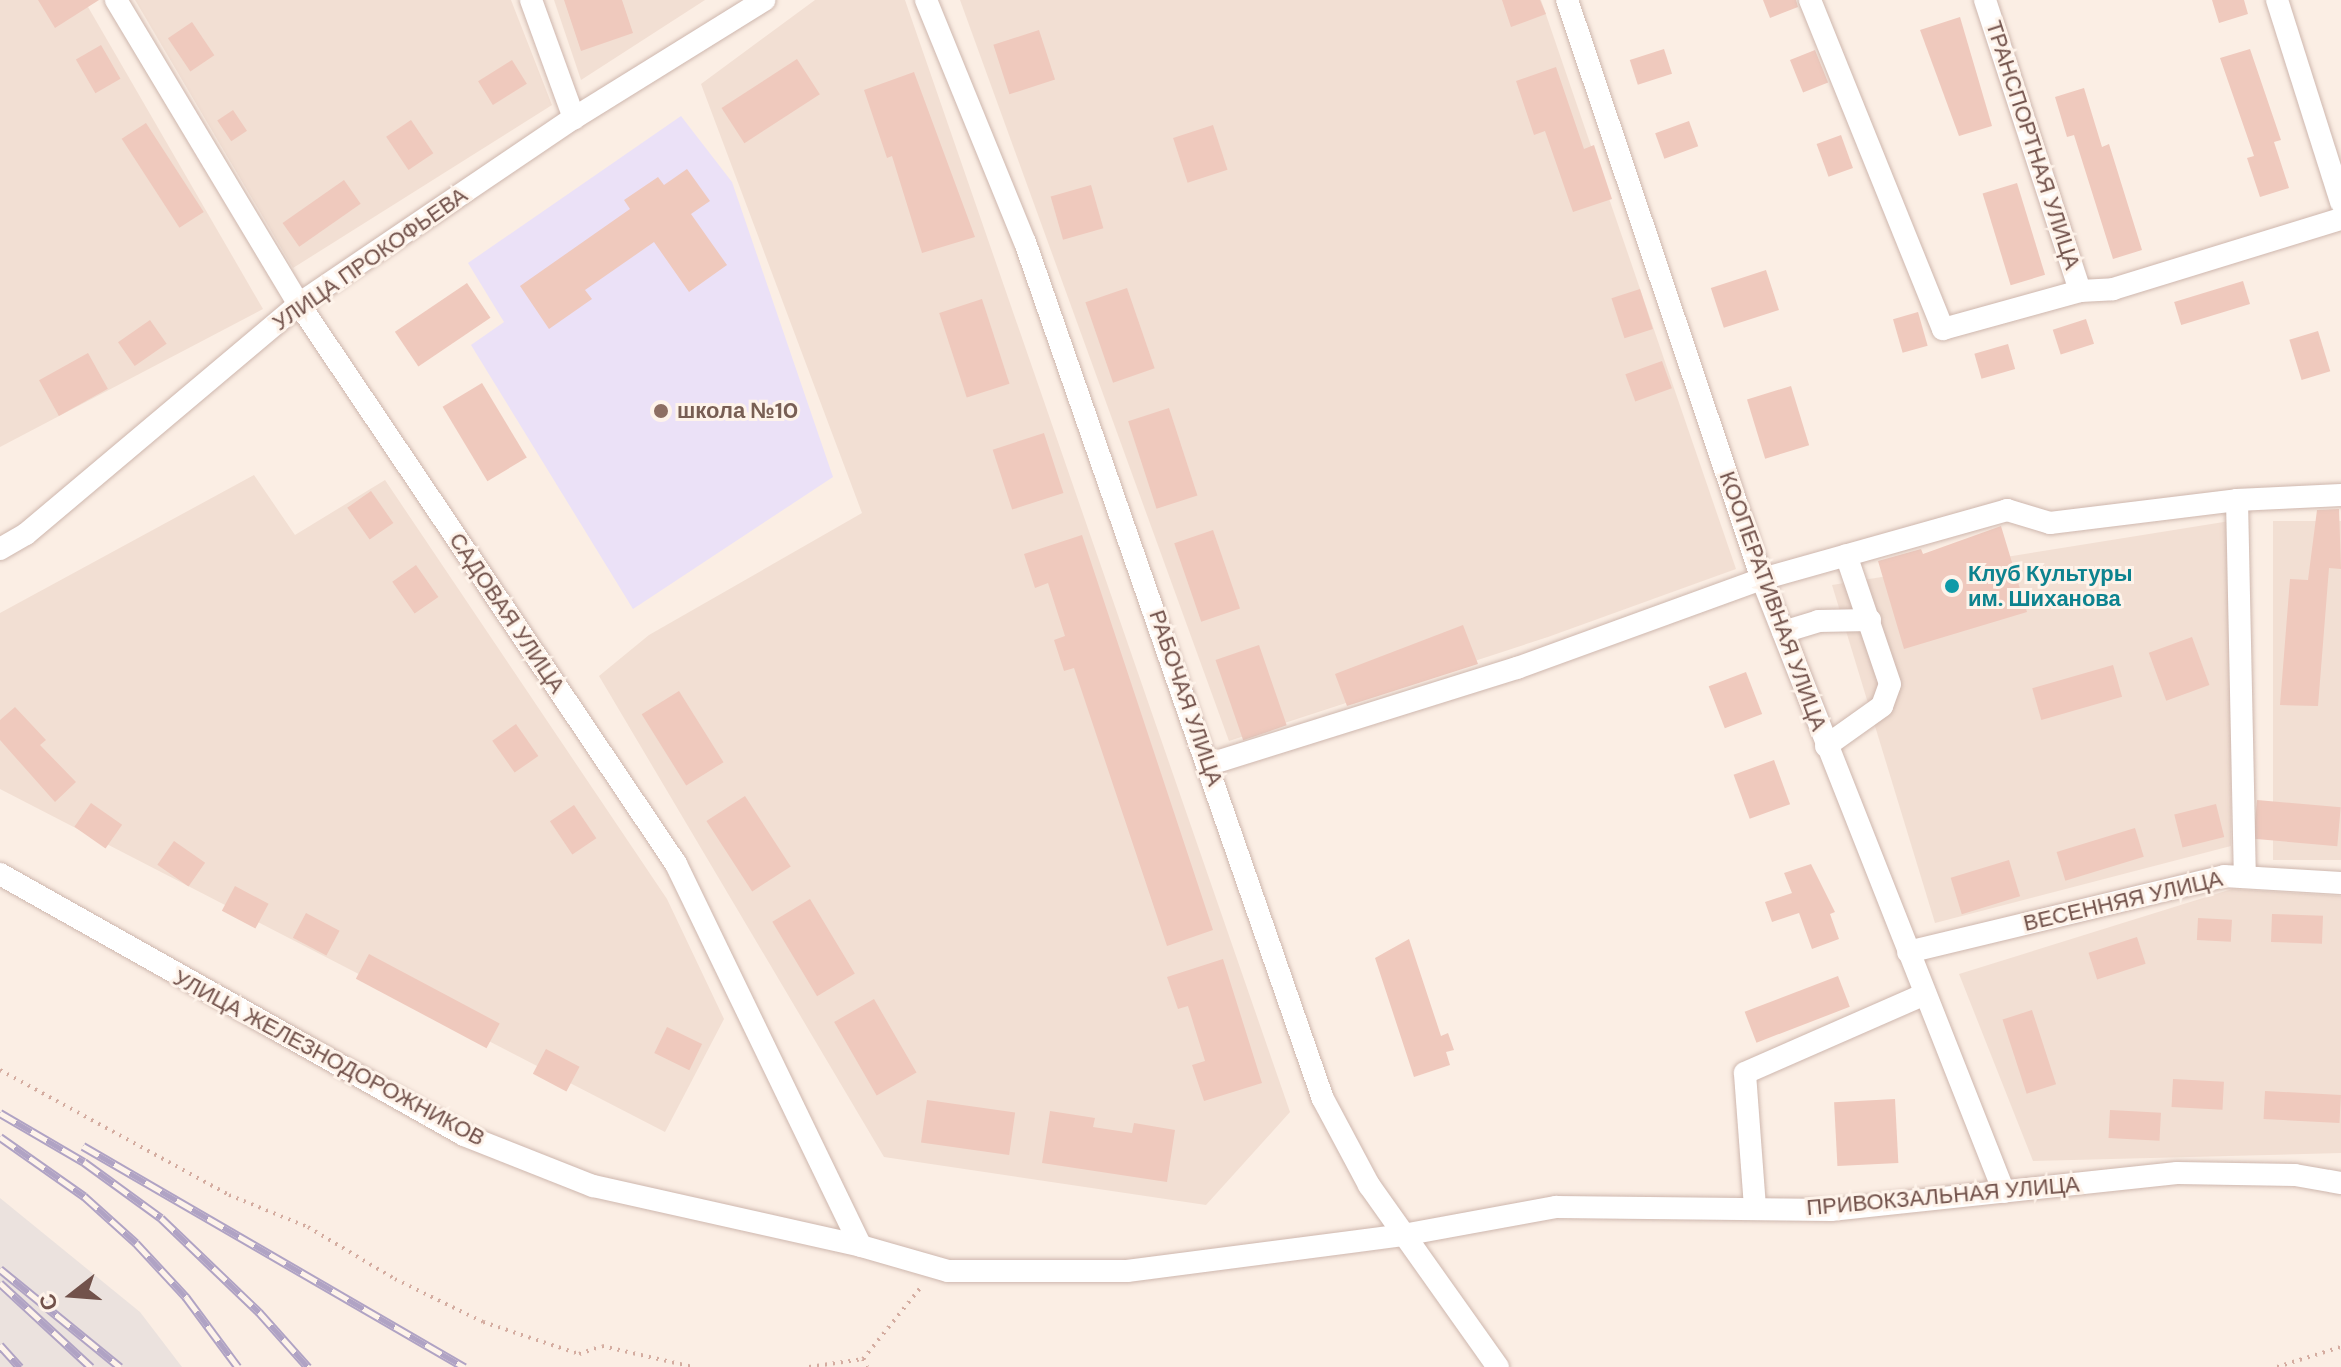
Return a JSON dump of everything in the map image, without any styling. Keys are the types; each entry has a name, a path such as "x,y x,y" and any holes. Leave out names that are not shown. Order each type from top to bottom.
{"street":[{"name":"САДОВАЯ УЛИЦА","path":"116,0 299,304 676,864 861,1246"},
{"path":"531,0 574,118"},
{"name":"УЛИЦА ПРОКОФЬЕВА","path":"0,549 26,534 299,304 574,118 764,0"},
{"name":"РАБОЧАЯ УЛИЦА","path":"926,0 1025,242 1210,764 1323,1099 1403,1235 1498,1367"},
{"name":"КООПЕРАТИВНАЯ УЛИЦА","path":"1567,0 1762,579 1923,995 2004,1192"},
{"path":"1810,0 1943,329 2080,291 2113,289 2341,219"},
{"name":"ТРАНСПОРТНАЯ УЛИЦА","path":"1985,0 2080,291"},
{"path":"2277,0 2341,202"},
{"path":"1210,764 1517,668 1762,579 2007,510 2050,523 2237,500 2341,495"},
{"path":"2237,500 2245,877"},
{"path":"1826,746 1882,706 1890,684 1846,555"},
{"path":"1783,632 1818,621 1870,620"},
{"name":"УЛИЦА ЖЕЛЕЗНОДОРОЖНИКОВ","path":"0,874 464,1135 593,1186 861,1246 948,1271"},
{"name":"ВЕСЕННЯЯ УЛИЦА","path":"1908,952 2173,886 2245,877 2341,883"},
{"path":"1755,1207 1745,1073 1923,995"},
{"name":"ПРИВОКЗАЛЬНАЯ УЛИЦА","path":"948,1271 1127,1271 1403,1235 1556,1207 1831,1210 2177,1173 2295,1175 2341,1183"}],"path":[{"path":"0,1070 229,1195 308,1227 395,1279 483,1322 579,1354 602,1346 693,1367"},
{"path":"809,1367 863,1359 914,1291 948,1271"},
{"path":"2277,1367 2341,1347"},
{"path":"863,1359 867,1367"}],"shaded area":[{"path":"0,0 84,0 263,309 0,447"},
{"path":"135,0 511,0 552,105 293,268"},
{"path":"554,0 705,0 581,80"},
{"path":"815,0 905,0 1290,1112 1206,1205 884,1157 599,676 649,635 862,513 701,84"},
{"path":"960,0 1541,0 1736,569 1548,637 1229,741"},
{"name":"школа №10","path":"681,116 732,182 833,477 633,609 471,345 504,322 468,263"},
{"path":"254,475 295,535 385,480 667,899 724,1019 665,1132 0,789 0,613"},
{"path":"2230,521 2231,846 1935,923 1832,585"},
{"path":"2273,521 2341,521 2341,860 2273,860"},
{"path":"2232,889 2341,896 2341,1153 2033,1161 1959,974"},
{"path":"0,1198 140,1312 182,1367 0,1367"}],"building":[{"path":"38,0 99,0 55,28"},
{"path":"564,0 622,0 633,33 581,51"},
{"path":"1502,0 1540,0 1546,14 1511,27"},
{"path":"1763,0 1796,0 1798,7 1770,18"},
{"path":"2212,0 2244,0 2248,14 2219,23"},
{"path":"1960,17 1992,126 1959,136 1920,30"},
{"path":"192,22 214,55 190,71 168,38"},
{"path":"1039,30 1055,79 1009,94 993,45"},
{"path":"101,45 120,79 95,93 76,60"},
{"path":"1664,49 1672,74 1638,85 1630,60"},
{"path":"2250,49 2281,140 2274,142 2289,188 2260,197 2247,158 2254,156 2220,58"},
{"path":"1815,50 1828,82 1803,93 1790,60"},
{"path":"797,59 820,94 744,143 722,108"},
{"path":"512,60 527,84 493,105 478,81"},
{"path":"1556,67 1584,149 1594,145 1612,199 1573,212 1545,131 1534,135 1516,81"},
{"path":"914,72 975,237 922,253 892,156 887,158 864,90"},
{"path":"2084,88 2102,147 2109,144 2142,250 2113,259 2074,135 2067,137 2055,97"},
{"path":"233,110 247,131 231,141 217,121"},
{"path":"411,120 433,153 408,170 386,137"},
{"path":"1689,121 1698,146 1664,159 1655,133"},
{"path":"146,123 204,212 179,228 122,139"},
{"path":"1213,125 1228,170 1188,183 1173,138"},
{"path":"1841,135 1853,168 1829,177 1817,144"},
{"path":"687,169 710,201 691,214 727,265 689,292 654,242 585,290 592,299 549,329 520,286 630,209 624,200 658,177 664,185"},
{"path":"344,180 361,204 299,247 283,223"},
{"path":"2017,183 2045,275 2011,285 1983,194"},
{"path":"1091,185 1103,228 1063,240 1051,197"},
{"path":"1766,270 1779,310 1724,328 1711,288"},
{"path":"2243,281 2250,304 2181,325 2174,302"},
{"path":"467,283 490,318 418,366 395,332"},
{"path":"1127,288 1155,368 1113,383 1085,302"},
{"path":"1640,289 1653,329 1624,338 1611,298"},
{"path":"982,299 1010,384 967,398 939,313"},
{"path":"1918,312 1928,346 1903,353 1893,319"},
{"path":"2086,319 2094,344 2061,355 2053,330"},
{"path":"150,320 167,344 135,366 118,342"},
{"path":"2318,331 2330,371 2302,380 2289,340"},
{"path":"2008,344 2015,369 1982,379 1974,354"},
{"path":"88,353 108,389 59,416 39,380"},
{"path":"1662,361 1672,388 1635,402 1625,374"},
{"path":"482,383 527,458 487,481 443,407"},
{"path":"1791,386 1809,445 1765,459 1747,399"},
{"path":"1169,408 1197,495 1157,509 1128,421"},
{"path":"1044,433 1063,493 1012,510 993,450"},
{"path":"371,491 393,523 370,540 347,508"},
{"path":"2339,509 2341,569 2329,568 2318,706 2280,705 2290,579 2308,580 2317,510"},
{"name":"Клуб Культуры им. Шиханова","path":"2001,526 2027,612 1904,649 1878,561 1921,549 1923,554"},
{"path":"1213,530 1240,608 1201,622 1174,543"},
{"path":"1082,535 1213,930 1167,946 1074,668 1064,671 1054,640 1065,636 1048,583 1035,588 1024,554"},
{"path":"416,565 438,597 415,614 392,582"},
{"path":"1463,625 1478,664 1347,706 1335,674"},
{"path":"2192,637 2209,685 2166,701 2149,653"},
{"path":"1259,645 1287,725 1243,740 1216,660"},
{"path":"2113,665 2122,697 2041,720 2032,688"},
{"path":"1746,672 1762,714 1725,728 1709,686"},
{"path":"679,691 724,762 686,786 642,714"},
{"path":"15,707 46,740 40,745 76,782 55,802 0,740 0,720"},
{"path":"516,724 538,756 515,773 492,741"},
{"path":"1774,760 1790,804 1750,819 1734,775"},
{"path":"745,796 791,866 752,892 706,821"},
{"path":"2257,800 2341,807 2337,846 2254,839"},
{"path":"91,803 122,825 105,849 74,827"},
{"path":"2216,804 2224,837 2183,847 2174,814"},
{"path":"574,805 596,838 572,854 550,821"},
{"path":"2135,828 2144,857 2065,881 2057,852"},
{"path":"174,841 205,863 188,887 157,865"},
{"path":"2009,860 2020,896 1962,914 1951,878"},
{"path":"1811,864 1835,912 1830,914 1839,939 1812,949 1799,913 1772,922 1765,902 1792,893 1784,873"},
{"path":"235,886 269,904 255,929 222,911"},
{"path":"810,899 855,974 817,996 772,922"},
{"path":"306,913 340,931 326,956 293,938"},
{"path":"2272,914 2323,916 2322,944 2271,942"},
{"path":"2198,918 2232,920 2231,942 2197,940"},
{"path":"2137,937 2146,964 2097,979 2088,953"},
{"path":"1409,939 1441,1036 1448,1033 1454,1050 1446,1052 1450,1065 1414,1077 1375,958"},
{"path":"369,954 500,1023 487,1048 356,979"},
{"path":"1223,959 1262,1083 1204,1101 1192,1065 1205,1061 1188,1006 1178,1009 1167,977"},
{"path":"1838,976 1850,1007 1756,1043 1745,1012"},
{"path":"874,999 916,1073 877,1096 834,1022"},
{"path":"2032,1010 2056,1084 2027,1094 2003,1020"},
{"path":"667,1027 702,1044 689,1070 654,1053"},
{"path":"546,1049 580,1067 566,1092 533,1074"},
{"path":"2173,1079 2224,1082 2222,1110 2172,1107"},
{"path":"2265,1091 2341,1095 2339,1123 2264,1119"},
{"path":"1895,1099 1898,1163 1837,1166 1834,1102"},
{"path":"927,1100 1015,1112 1009,1155 921,1143"},
{"path":"2110,1110 2161,1113 2159,1141 2109,1138"},
{"path":"1050,1111 1095,1118 1093,1127 1132,1133 1134,1123 1175,1130 1167,1182 1042,1163"}],"railway":[{"path":"0,1113 84,1162 161,1218 259,1312 308,1367"},
{"path":"0,1137 84,1196 136,1243 186,1297 238,1367"},
{"path":"83,1146 465,1367"},
{"path":"0,1269 120,1367"},
{"path":"0,1283 91,1367"},
{"path":"0,1345 20,1367"}],"place":[{"name":"школа №10","path":"661,411"},
{"name":"Клуб Культуры им. Шиханова","path":"1952,586"}]}
